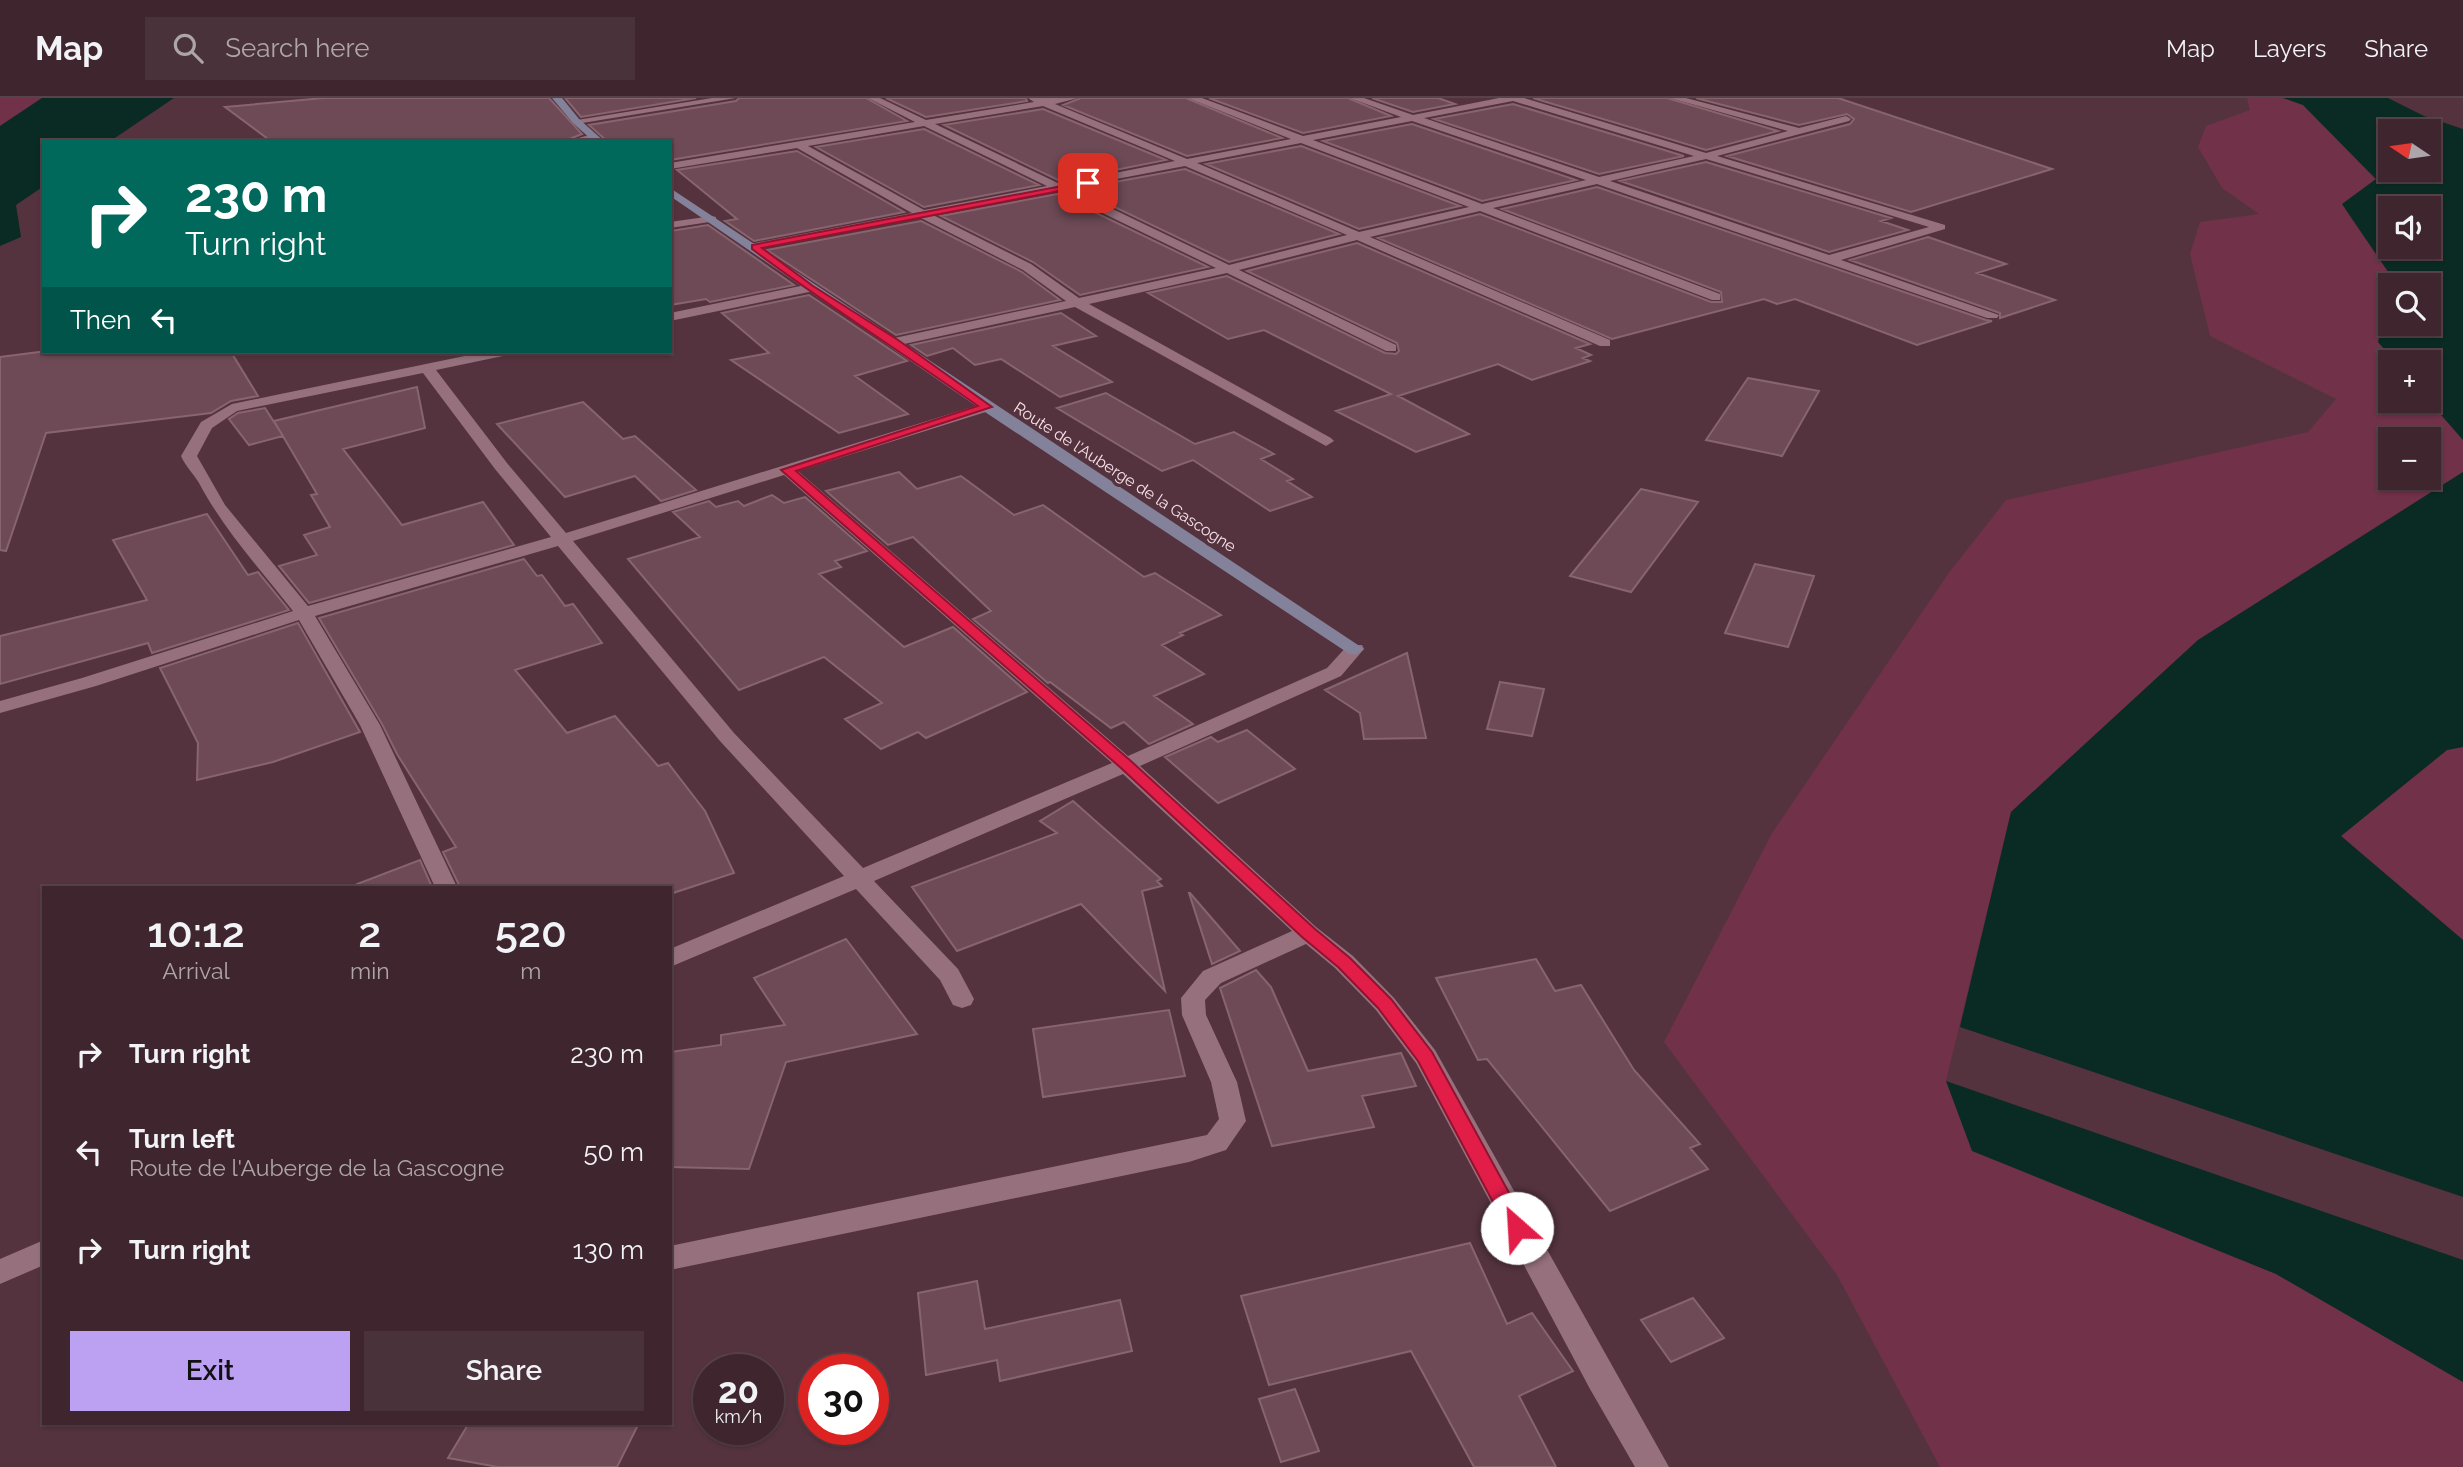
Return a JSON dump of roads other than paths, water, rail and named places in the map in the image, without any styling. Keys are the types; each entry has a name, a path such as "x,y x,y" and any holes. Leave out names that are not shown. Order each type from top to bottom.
{"street":[{"path":"557,98 596,139"},
{"path":"576,121 731,98"},
{"path":"873,98 1391,348"},
{"path":"672,166 926,124 1038,100 1073,98"},
{"path":"1193,98 1716,297"},
{"path":"1355,98 1992,315"},
{"path":"755,247 1514,98 1941,227 1830,259"},
{"path":"1675,98 1799,131"},
{"path":"1038,100 1605,343"},
{"path":"895,342 1225,270 1357,236 1706,156 1846,119"},
{"path":"801,146 924,215 1027,267 1077,303 1326,440"},
{"name":"Route de l'Auberge de la Gascogne","path":"672,192 755,247 810,288 895,342 986,407 1355,649 1334,672 1126,765"},
{"path":"672,225 712,219"},
{"path":"672,317 810,288"},
{"path":"446,886 370,725 304,613 218,506 189,456 206,425 232,408 493,354"},
{"path":"426,368 501,466 727,737 949,975 962,999"},
{"path":"0,707 89,682 304,613 563,539 986,407"},
{"path":"787,470 1126,765 1308,933 1344,962 1385,1004 1426,1057 1517,1228 1653,1467"},
{"path":"672,958 1126,765"},
{"path":"672,1258 1189,1151 1216,1143 1233,1121 1224,1082 1194,1015 1194,998 1212,977 1308,933"},
{"path":"0,1272 42,1253"}]}
